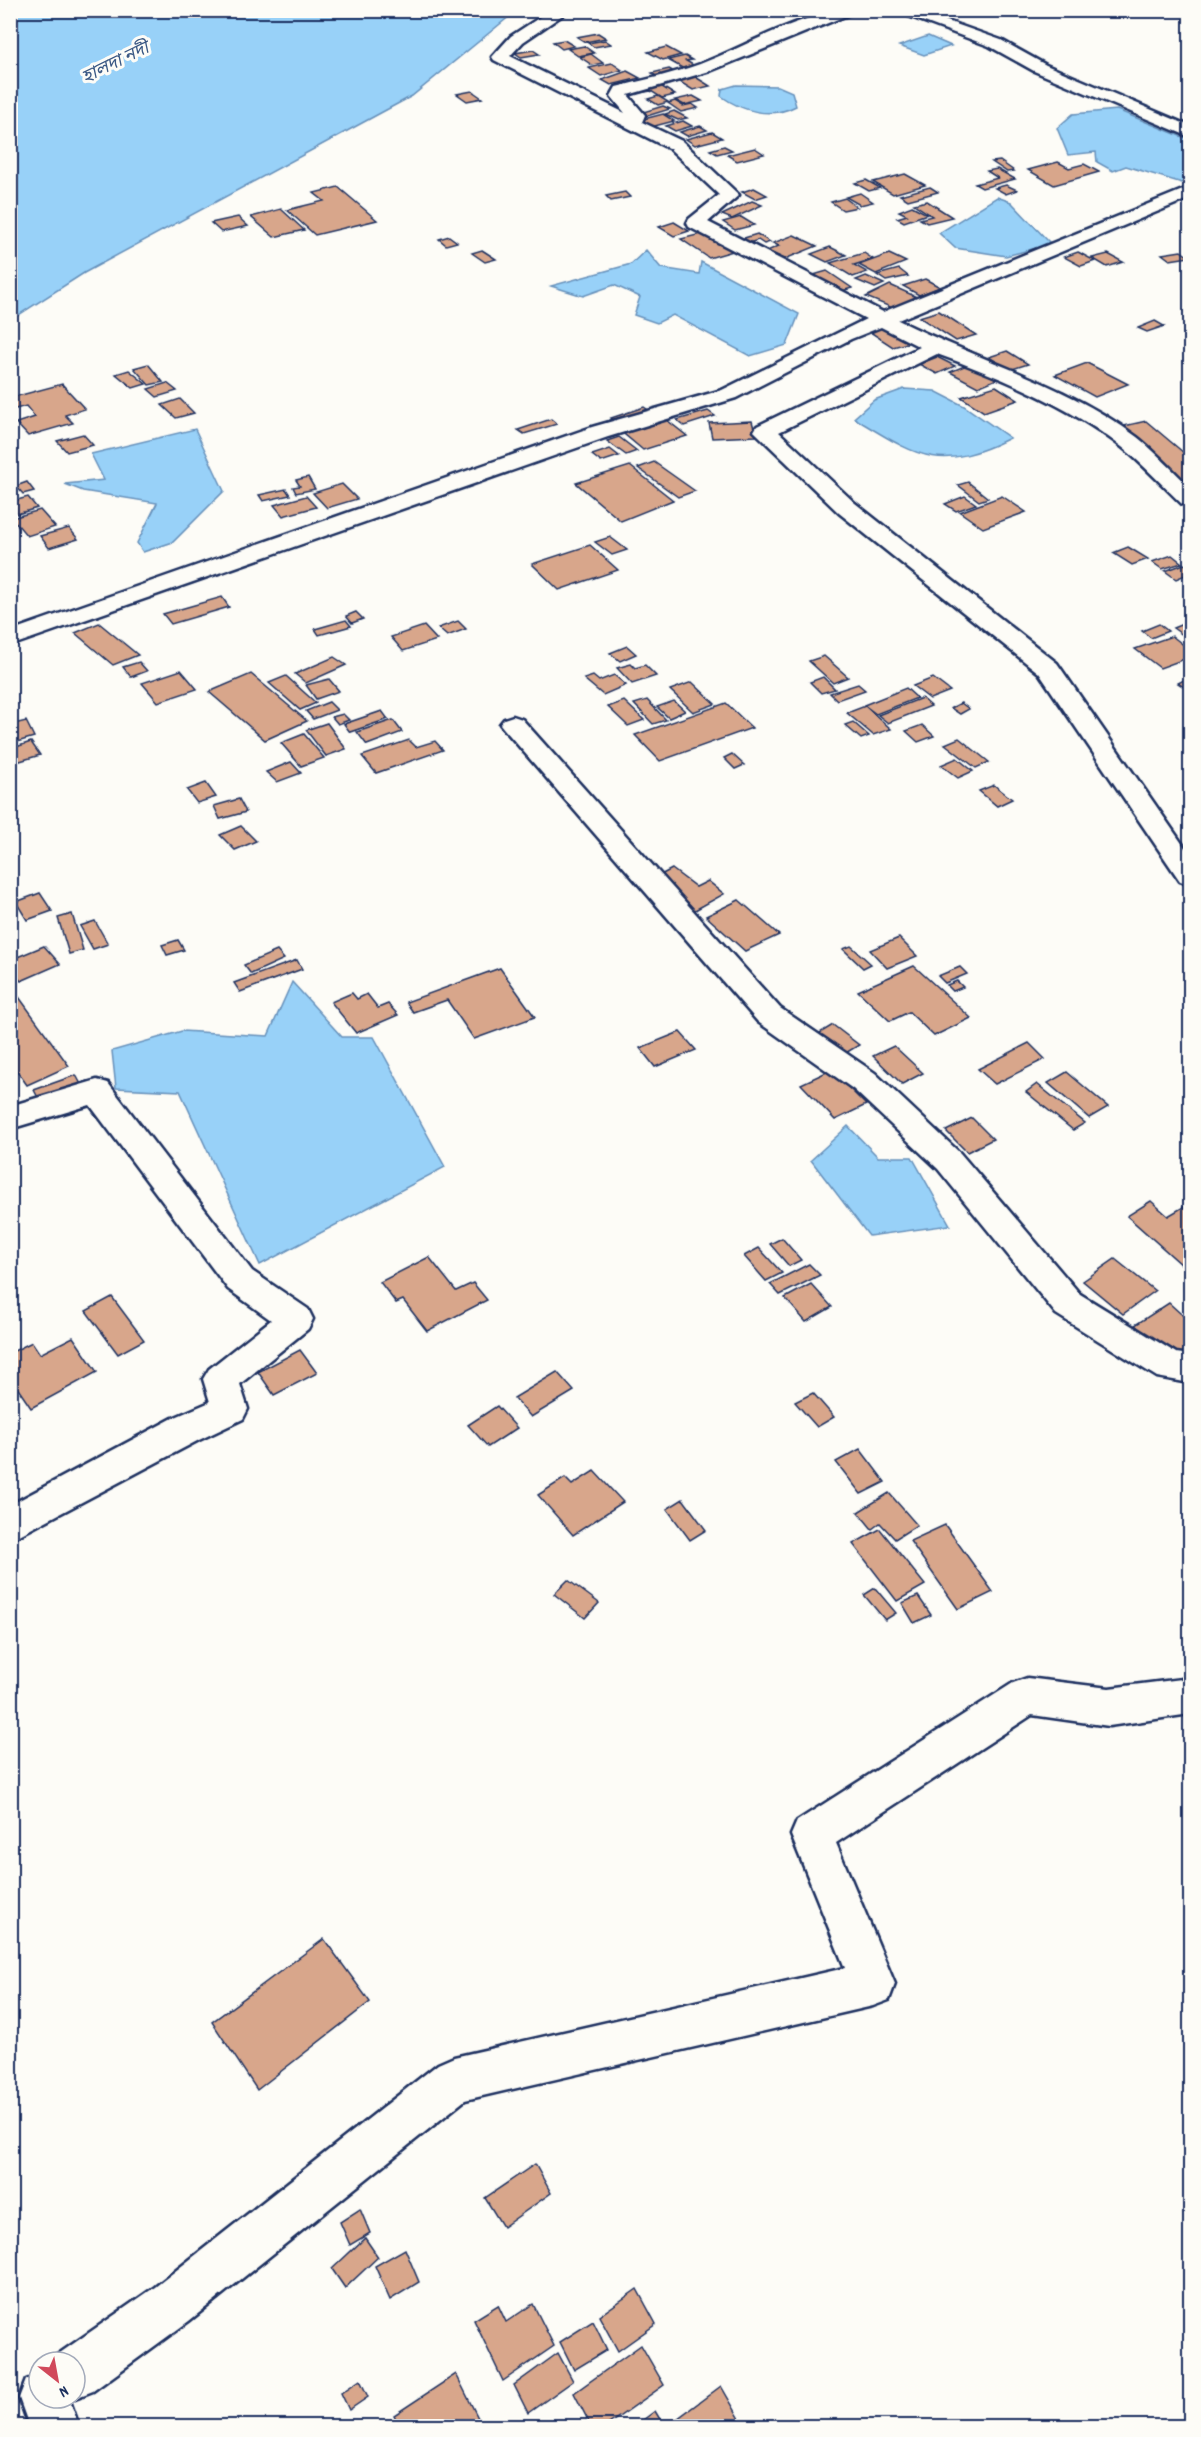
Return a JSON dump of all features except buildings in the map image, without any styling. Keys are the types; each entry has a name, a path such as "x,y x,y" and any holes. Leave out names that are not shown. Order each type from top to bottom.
{"street":[{"path":"563,10 517,39 500,57 676,145 730,195 696,223 936,347 994,368 1067,403 1129,442 1191,499"},
{"path":"633,124 636,115 619,96 622,91 684,71 704,68 783,34 853,10"},
{"path":"899,10 995,43 1040,68 1191,132"},
{"path":"10,639 600,432 729,394 844,335 1191,192"},
{"path":"936,347 765,431 847,508 1048,668 1191,875"},
{"path":"513,724 769,1015 864,1081 949,1161 1068,1304 1169,1367 1191,1369"},
{"path":"10,1118 97,1091 240,1280 296,1319 221,1379 230,1409 186,1429 10,1524"},
{"path":"87,2364 172,2304 454,2080 873,1984 812,1835 1027,1696 1109,1707 1191,1696"},
{"path":"48,2410 54,2427"}],"water":[{"name":"হালদা নদী","path":"11,10 516,11 412,96 84,273 11,320"},
{"path":"928,36 951,46 924,55 899,46"},
{"path":"736,85 778,86 792,92 796,106 767,113 748,110 721,96 722,89"},
{"path":"1117,110 1190,140 1190,179 1182,183 1126,166 1113,171 1097,162 1096,152 1068,155 1057,128 1073,114"},
{"path":"997,197 1011,202 1051,244 1006,256 955,248 939,233"},
{"path":"646,250 661,268 699,274 701,262 799,314 787,345 750,356 673,315 657,323 634,315 640,297 614,285 583,296 551,286 631,264"},
{"path":"904,389 935,391 964,406 1010,438 964,455 946,458 929,456 912,451 854,418 874,400"},
{"path":"195,429 224,491 173,542 143,552 137,543 157,503 83,491 65,484 104,480 91,454"},
{"path":"292,982 342,1037 374,1037 445,1167 260,1265 180,1091 116,1088 112,1051 182,1031 268,1036"},
{"path":"848,1126 878,1157 912,1157 950,1225 869,1236 811,1160"}]}
